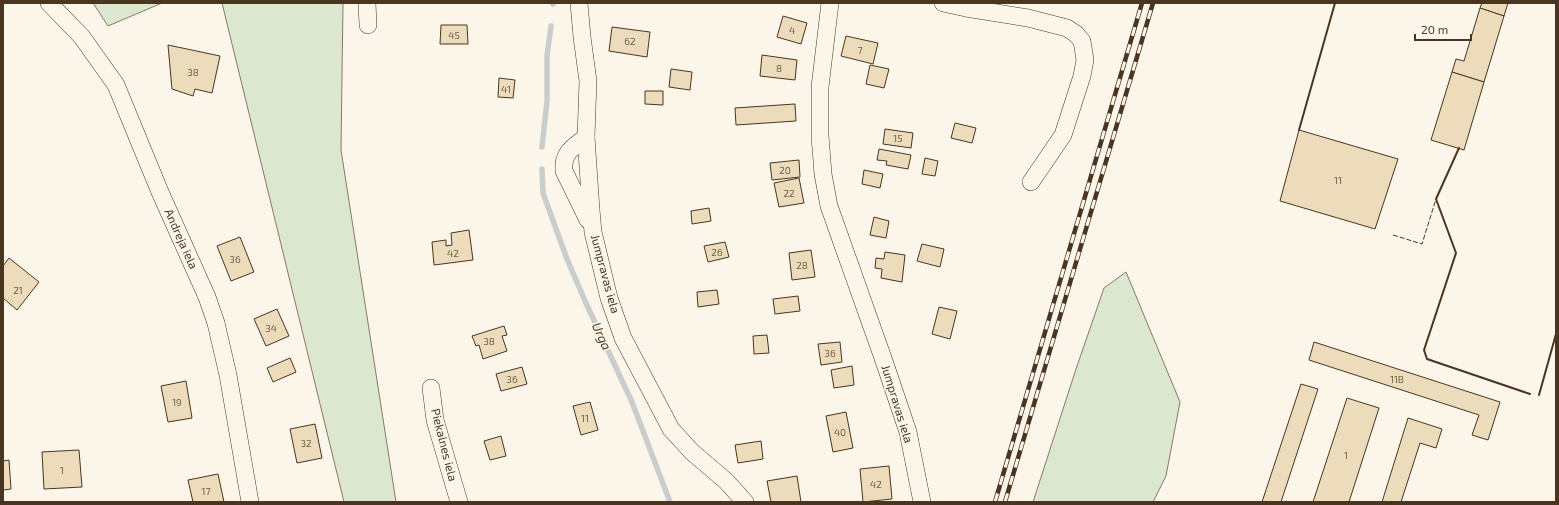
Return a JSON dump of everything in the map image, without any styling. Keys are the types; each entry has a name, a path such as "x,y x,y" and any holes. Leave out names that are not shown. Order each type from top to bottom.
{"street":[{"name":"Andreja iela","path":"49,3 82,37 116,85 160,192 207,297 216,323 228,375 250,502"},
{"path":"367,3 368,25"},
{"name":"Jumpravas iela","path":"579,3 588,81 586,137 591,210 594,232 610,298 623,338 671,430 692,452 726,481 745,502"},
{"name":"Jumpravas iela","path":"830,3 820,88 820,136 826,194 908,432 922,502"},
{"path":"942,3 966,8 1030,10 1067,28 1076,34 1082,41 1085,60 1077,95 1064,135 1031,182"},
{"path":"586,137 570,150 563,163 564,171 594,232"},
{"name":"Piekalnes iela","path":"431,388 435,420 459,502"}],"green space":[{"path":"93,3 162,3 108,26"},
{"path":"222,3 343,3 341,150 396,502 344,502"},
{"path":"1126,272 1180,402 1166,476 1153,502 1033,502 1104,288"}],"building":[{"path":"1482,3 1508,3 1504,16 1480,8"},
{"path":"1480,8 1504,16 1484,82 1452,72 1456,59 1464,61"},
{"path":"783,16 807,23 801,44 777,37"},
{"path":"441,25 467,25 468,44 440,44"},
{"path":"612,27 650,32 647,57 609,51"},
{"path":"846,36 878,43 873,64 841,56"},
{"path":"168,45 220,56 212,93 195,89 193,96 172,89"},
{"path":"762,55 797,60 795,80 760,76"},
{"path":"870,65 889,69 884,88 866,84"},
{"path":"671,69 692,72 690,90 669,87"},
{"path":"1452,72 1484,82 1464,150 1431,140"},
{"path":"499,78 515,80 513,98 498,97"},
{"path":"645,91 663,91 663,105 645,104"},
{"path":"795,104 796,121 736,125 735,108"},
{"path":"955,123 976,128 972,143 951,138"},
{"path":"885,129 913,133 911,148 883,144"},
{"path":"1299,130 1398,159 1375,229 1280,201"},
{"path":"879,149 911,155 908,169 886,165 887,161 877,160"},
{"path":"925,158 938,161 935,176 922,174"},
{"path":"799,160 800,177 772,180 770,163"},
{"path":"864,170 883,174 880,188 862,184"},
{"path":"799,178 804,203 779,207 774,183"},
{"path":"709,208 711,221 692,224 691,211"},
{"path":"874,217 889,221 886,238 870,235"},
{"path":"469,230 473,260 434,265 432,242 446,240 446,246 452,245 451,233"},
{"path":"240,237 254,272 231,281 217,246"},
{"path":"725,242 729,257 708,262 704,246"},
{"path":"922,244 944,249 940,267 917,261"},
{"path":"811,250 815,277 792,280 789,253"},
{"path":"885,252 905,255 902,282 881,278 882,269 875,268 876,258 884,259"},
{"path":"9,258 39,282 17,310 3,298 3,266"},
{"path":"717,290 719,304 698,307 697,292"},
{"path":"798,296 800,311 775,314 773,299"},
{"path":"939,307 957,311 950,339 932,334"},
{"path":"277,309 289,336 266,346 254,319"},
{"path":"504,326 507,335 502,336 507,351 483,359 479,345 476,346 472,336"},
{"path":"767,335 769,353 754,354 753,336"},
{"path":"840,342 842,362 821,365 818,344"},
{"path":"1314,342 1500,402 1488,440 1472,435 1479,415 1309,360"},
{"path":"290,358 296,372 273,382 267,368"},
{"path":"852,366 854,385 834,388 831,370"},
{"path":"522,367 527,384 501,391 496,374"},
{"path":"186,381 192,418 168,422 161,386"},
{"path":"1301,384 1318,389 1281,502 1262,502"},
{"path":"1347,398 1379,408 1349,502 1313,502"},
{"path":"590,402 598,430 581,435 573,406"},
{"path":"846,412 853,448 833,452 826,416"},
{"path":"1408,418 1442,429 1436,448 1420,443 1401,502 1382,502"},
{"path":"315,424 322,458 297,463 290,429"},
{"path":"501,436 506,456 490,460 484,441"},
{"path":"761,441 763,459 738,463 735,445"},
{"path":"79,450 82,487 44,489 42,452"},
{"path":"9,460 11,489 3,490 3,461"},
{"path":"889,466 892,499 863,502 860,469"},
{"path":"218,474 224,502 193,502 188,480"},
{"path":"797,476 801,502 771,502 767,481"}],"waterway":[{"name":"Urga","path":"542,147 547,101 547,56 551,26"},
{"name":"Urga","path":"542,169 543,193 567,259 632,402 670,502"}],"railway":[{"path":"995,502 1142,3"},
{"path":"1005,502 1153,3"}],"fence":[{"path":"1393,235 1422,244 1436,199"}],"wall":[{"path":"1299,130 1335,3"},
{"path":"1459,148 1436,199 1456,253 1424,350 1427,359 1530,394"},
{"path":"1539,395 1556,334"}]}
